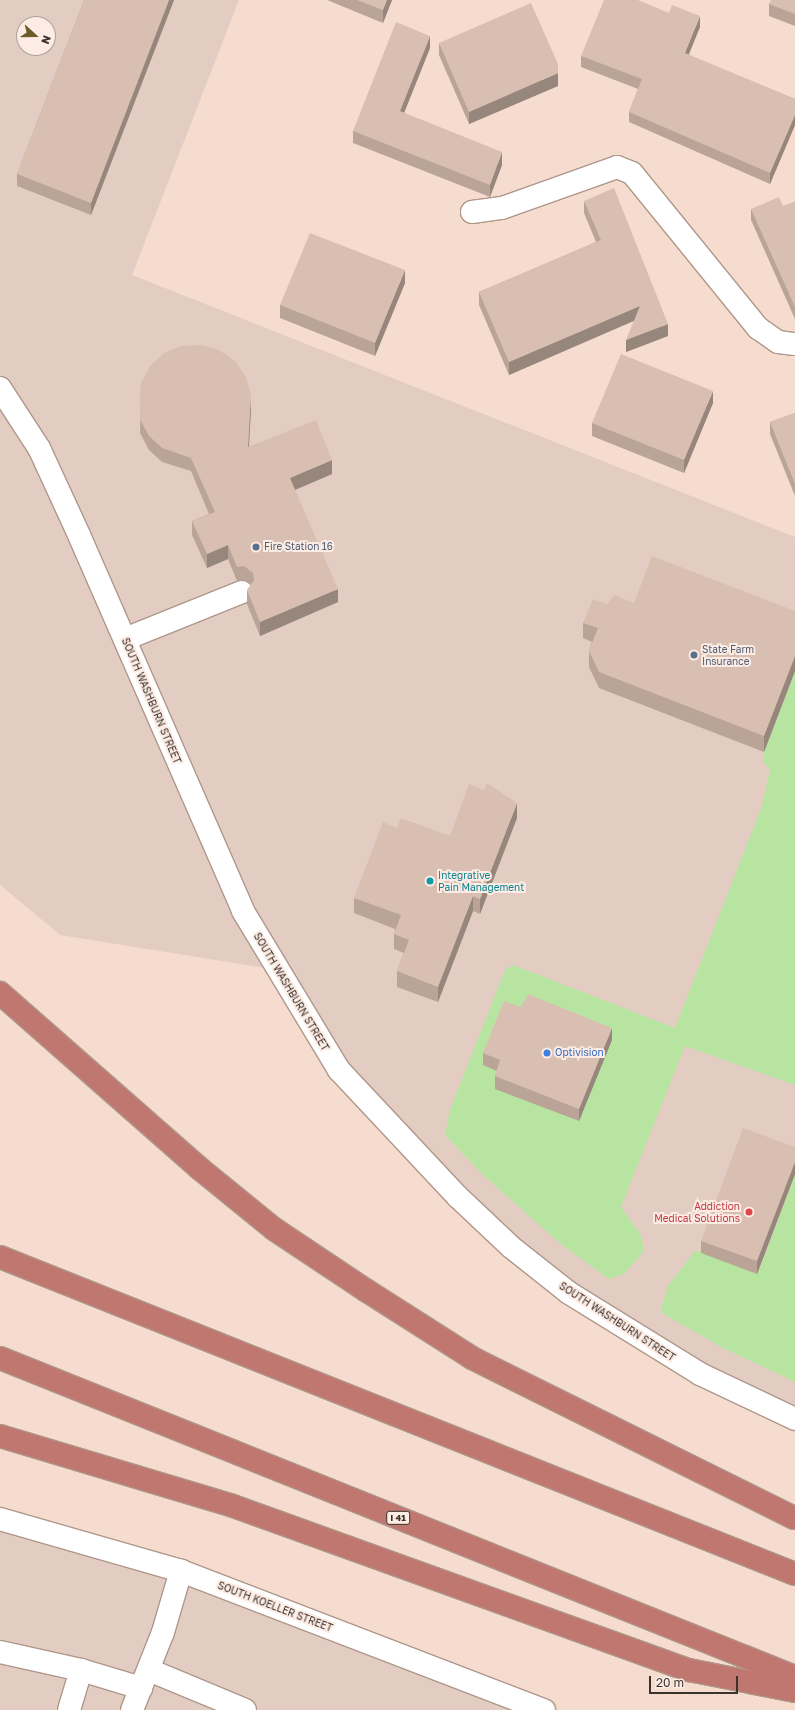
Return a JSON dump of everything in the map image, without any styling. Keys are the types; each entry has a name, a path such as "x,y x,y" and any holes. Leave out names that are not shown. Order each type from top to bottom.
{"highway":[{"path":"0,993 199,1168 274,1229 367,1291 472,1358 795,1518"},
{"path":"0,1257 795,1574"},
{"name":"I 41","path":"0,1358 795,1677"},
{"path":"0,1436 233,1506 689,1670 795,1691"}],"street":[{"path":"472,212 502,208 617,167 632,173 758,328 778,342 795,344"},
{"name":"SOUTH WASHBURN STREET","path":"0,388 39,448 125,639 243,912 339,1070 457,1196 511,1247 569,1293 700,1374 795,1419"},
{"path":"125,639 242,592"},
{"name":"SOUTH KOELLER STREET","path":"0,1519 182,1571 544,1710"},
{"path":"132,1710 145,1679 182,1571"},
{"path":"0,1652 81,1670 145,1679 245,1710"},
{"path":"70,1710 81,1670"}],"shaded area":[{"path":"0,0 239,0 132,275 795,537 795,1419 569,1293 394,1131 277,970 60,935 0,885"},
{"path":"0,1519 544,1710 0,1710"}],"green space":[{"path":"795,671 795,1085 685,1046 621,1207 641,1235 644,1251 624,1274 609,1279 562,1245 484,1176 445,1135 450,1110 505,970 513,965 675,1028 762,806 770,769 764,762 764,752","holes":["500,1072 579,1121 494,1087"]},
{"path":"795,1174 795,1382 721,1347 662,1313 662,1306 668,1286 694,1252 702,1250 759,1271"}],"building":[{"path":"84,0 169,0 91,203 17,174"},
{"path":"357,0 387,0 383,10"},
{"path":"604,0 638,0 669,13 672,5 700,16 685,53 795,99 795,115 770,173 629,112 642,79 581,56"},
{"path":"771,0 795,0 795,14 769,4"},
{"path":"531,3 558,64 558,73 469,112 439,43"},
{"path":"396,22 430,36 400,111 502,152 490,185 353,131"},
{"path":"614,188 668,324 626,340 640,306 509,362 479,292 601,240 584,201"},
{"path":"779,197 783,206 795,202 795,307 751,209"},
{"path":"310,233 405,270 375,343 280,305"},
{"path":"201,345 219,350 235,361 246,377 251,395 248,447 316,420 332,460 290,478 338,589 260,622 247,590 254,580 253,573 244,566 237,567 228,545 207,554 192,521 215,512 191,458 162,448 149,436 140,419 141,383 150,366 164,353 181,346"},
{"path":"621,354 713,391 684,460 592,423"},
{"path":"795,413 795,484 770,422"},
{"name":"State Farm Insurance","path":"652,556 795,611 795,656 764,736 599,672 589,651 598,628 583,623 593,599 607,604 614,595 634,603"},
{"name":"Integrative Pain Management","path":"487,783 517,803 480,899 473,896 438,987 397,971 409,940 394,934 401,915 354,898 383,822 397,828 401,818 450,836 469,784 484,790"},
{"name":"Optivision","path":"528,994 612,1028 579,1109 495,1076 500,1060 483,1053 504,1001 521,1007"},
{"name":"Addiction Medical Solutions","path":"743,1128 795,1147 795,1162 757,1261 701,1241"}],"place":[{"name":"Fire Station 16","path":"256,547"},
{"name":"State Farm Insurance","path":"694,655"},
{"name":"Integrative Pain Management","path":"430,881"},
{"name":"Optivision","path":"547,1053"},
{"name":"Addiction Medical Solutions","path":"749,1212"}]}
